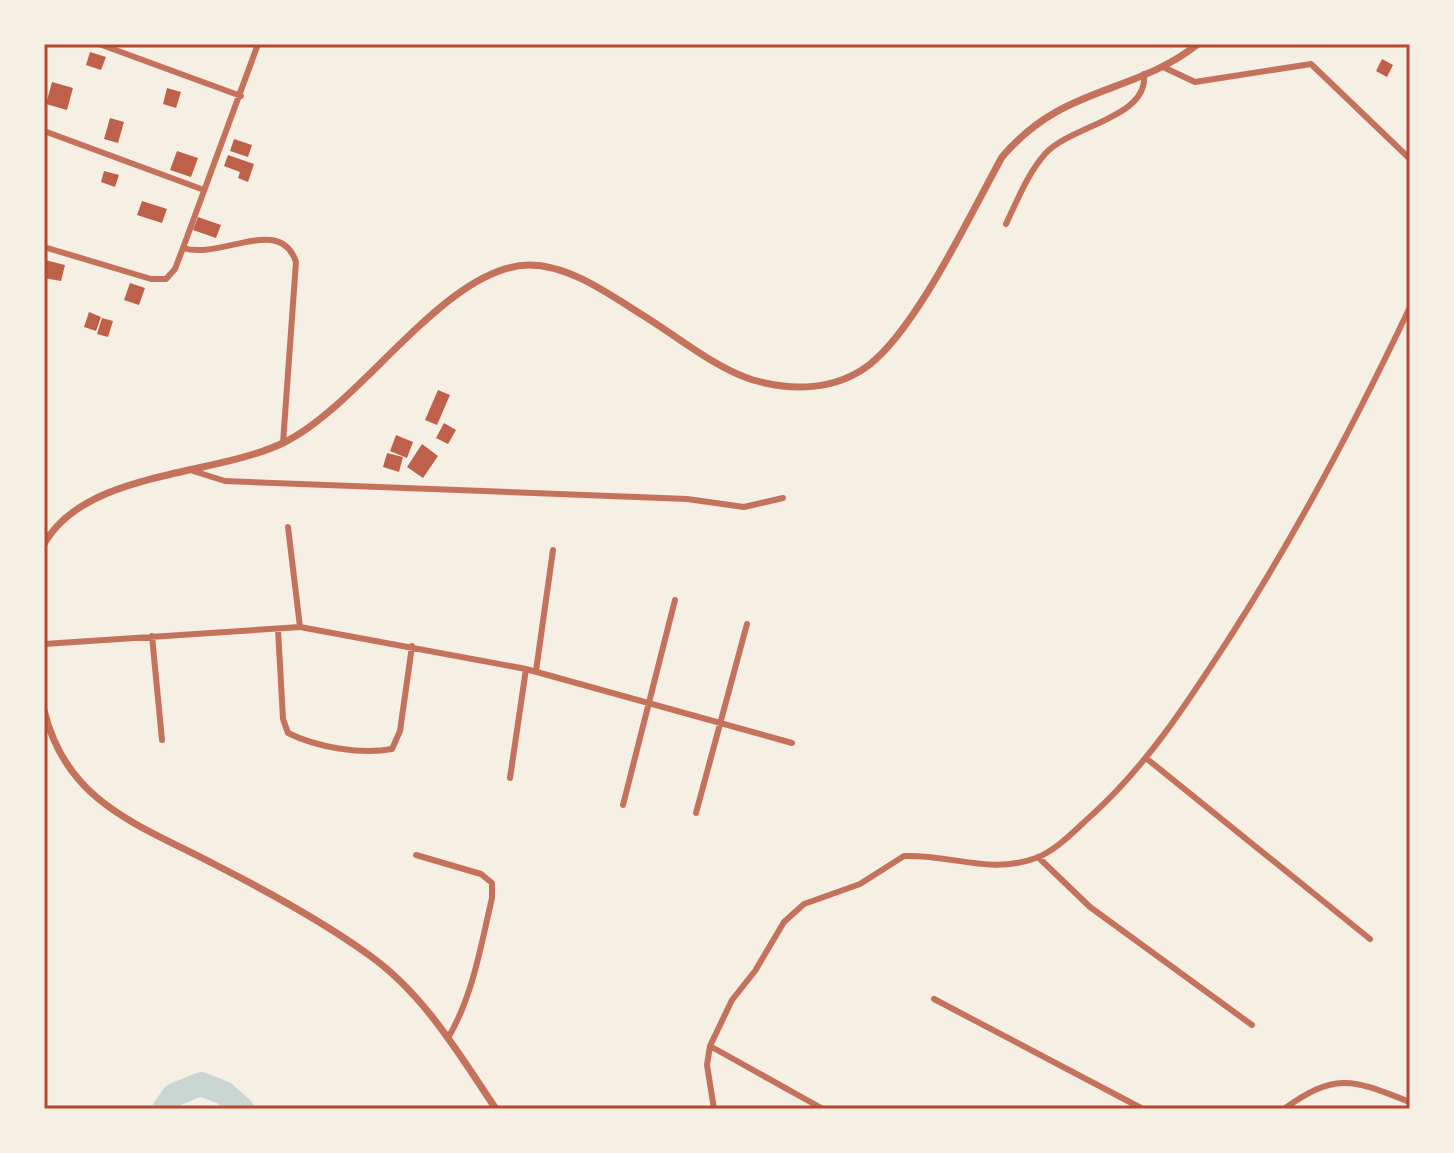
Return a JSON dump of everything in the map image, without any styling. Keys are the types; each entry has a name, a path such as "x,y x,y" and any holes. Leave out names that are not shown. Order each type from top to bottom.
{"street":[{"path":"99,44 241,96"},
{"path":"44,247 151,279 166,279 175,269 258,44"},
{"path":"44,541 66,516 102,494 193,471 283,443 316,423 462,291 480,278 505,269 529,265 576,277 750,379 800,388 846,378 867,366 885,350 910,316 1002,157 1022,134 1066,105 1163,67 1198,44"},
{"path":"1163,67 1195,82 1311,64 1410,159"},
{"path":"1006,224 1045,154 1069,136 1133,105 1145,84 1144,74"},
{"path":"44,131 204,190"},
{"path":"183,248 208,252 264,238 279,240 291,247 296,262 283,443"},
{"path":"714,1109 707,1065 710,1046 732,1000 793,910 860,884 904,856 973,866 1007,866 1038,857 1069,836 1125,784 1192,696 1304,518 1410,307"},
{"path":"193,471 225,481 687,499 744,507 783,498"},
{"path":"288,527 300,627"},
{"path":"536,671 553,550"},
{"path":"623,805 675,600"},
{"path":"696,813 747,624"},
{"path":"44,644 300,627 536,671 792,743"},
{"path":"278,629 283,719 288,733 302,740 376,752 392,749 400,731 412,646"},
{"path":"152,636 162,740"},
{"path":"510,778 526,669"},
{"path":"44,710 62,759 107,808 150,834 211,862 371,956 418,1000 496,1109"},
{"path":"1146,758 1370,939"},
{"path":"416,855 481,874 492,883 492,898 470,991 448,1038"},
{"path":"1038,857 1090,907 1252,1025"},
{"path":"934,999 1143,1109"},
{"path":"710,1046 823,1109"},
{"path":"1284,1109 1304,1094 1334,1081 1365,1085 1410,1102"}],"building":[{"path":"90,52 106,57 101,70 86,65"},
{"path":"1382,59 1393,65 1387,77 1376,71"},
{"path":"52,82 73,88 67,110 46,104"},
{"path":"167,88 181,92 176,108 163,104"},
{"path":"110,118 124,122 118,143 104,139"},
{"path":"234,139 252,145 248,157 230,151"},
{"path":"177,151 198,158 191,177 170,170"},
{"path":"228,155 254,164 248,182 238,178 240,172 224,166"},
{"path":"104,171 119,175 115,187 101,182"},
{"path":"142,201 167,209 162,223 137,215"},
{"path":"198,217 221,225 216,238 193,230"},
{"path":"45,260 65,265 61,281 44,278"},
{"path":"130,283 145,288 139,305 124,300"},
{"path":"89,312 101,317 96,331 84,327"},
{"path":"102,318 113,321 108,337 97,334"},
{"path":"438,390 450,395 437,425 425,420"},
{"path":"444,423 456,430 448,444 436,438"},
{"path":"396,435 413,442 407,458 390,451"},
{"path":"422,444 438,456 423,478 407,467"},
{"path":"387,453 403,457 399,472 383,467"}],"waterway":[{"path":"164,1109 174,1095 201,1084 224,1093 242,1109"}]}
